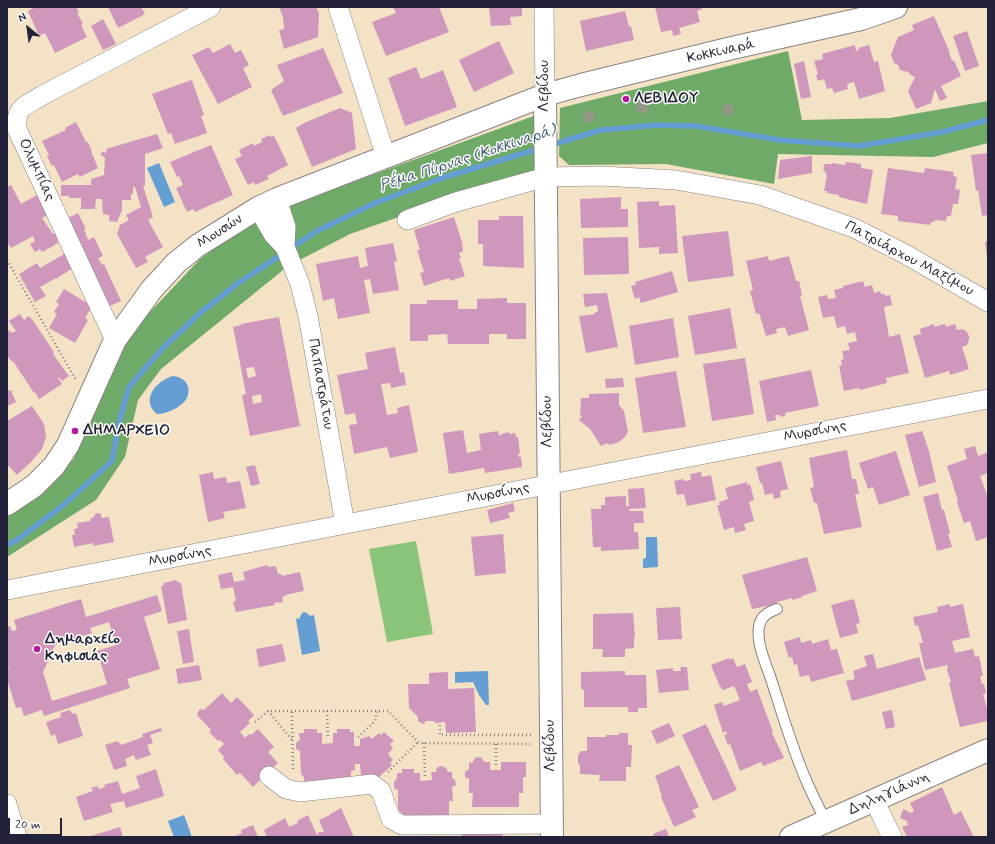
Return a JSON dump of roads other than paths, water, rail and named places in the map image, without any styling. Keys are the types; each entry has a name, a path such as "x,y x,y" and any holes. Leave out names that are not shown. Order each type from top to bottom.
{"street":[{"name":"Ολυμπίας","path":"115,340 17,129 16,118 20,109 211,7"},
{"path":"338,7 386,157"},
{"name":"Λεβίδου","path":"544,7 552,831"},
{"name":"Κοκκιναρά","path":"545,95 725,50 861,19 896,7"},
{"name":"Μουσών","path":"7,504 34,486 54,466 68,445 115,340 152,289 176,263 197,246 267,204 545,95"},
{"name":"Πατριάρχου Μαξίμου","path":"407,220 456,202 546,177 601,176 676,180 760,195 854,228 905,254 988,302"},
{"name":"Παπαστράτου","path":"267,204 273,234 285,247 300,284 308,316 345,524"},
{"name":"Μυρσίνης","path":"7,590 988,398"},
{"name":"Δηληγιάννη","path":"791,837 988,750"},
{"path":"268,776 286,789 300,792 372,784 381,791 391,819 402,825 552,831"},
{"path":"874,800 892,837"},
{"path":"7,804 17,837"}],"lane":[{"path":"777,609 768,612 762,618 759,626 762,651 806,780 826,821"}],"water":[{"path":"159,163 175,202 164,207 147,168"},
{"path":"173,376 181,378 186,382 188,386 187,398 182,404 174,409 165,413 157,414 152,409 150,403 152,392 161,382"},
{"path":"646,537 657,537 658,567 643,568 643,559 646,558"},
{"path":"304,612 310,616 314,615 320,651 302,655 296,619 300,618 301,614"},
{"path":"488,671 489,705 486,705 479,695 473,682 455,683 455,672"},
{"path":"184,815 192,837 174,837 168,821"}],"waterway":[{"name":"Ρέμα Πύρνας (Κοκκιναρά)","path":"551,145 601,130 657,125 696,126 780,140 859,146 942,132 988,120"},
{"name":"Ρέμα Πύρνας (Κοκκιναρά)","path":"7,545 17,540 65,504 112,461 119,422 129,387 163,348 200,313 237,284 317,231 375,203 445,177 541,148"}],"place":[{"name":"ΛΕΒΙΔΟΥ","path":"626,99"},
{"name":"ΔΗΜΑΡΧΕΙΟ","path":"75,431"},
{"name":"Δημαρχείο Κηφισιάς","path":"37,649"}]}
